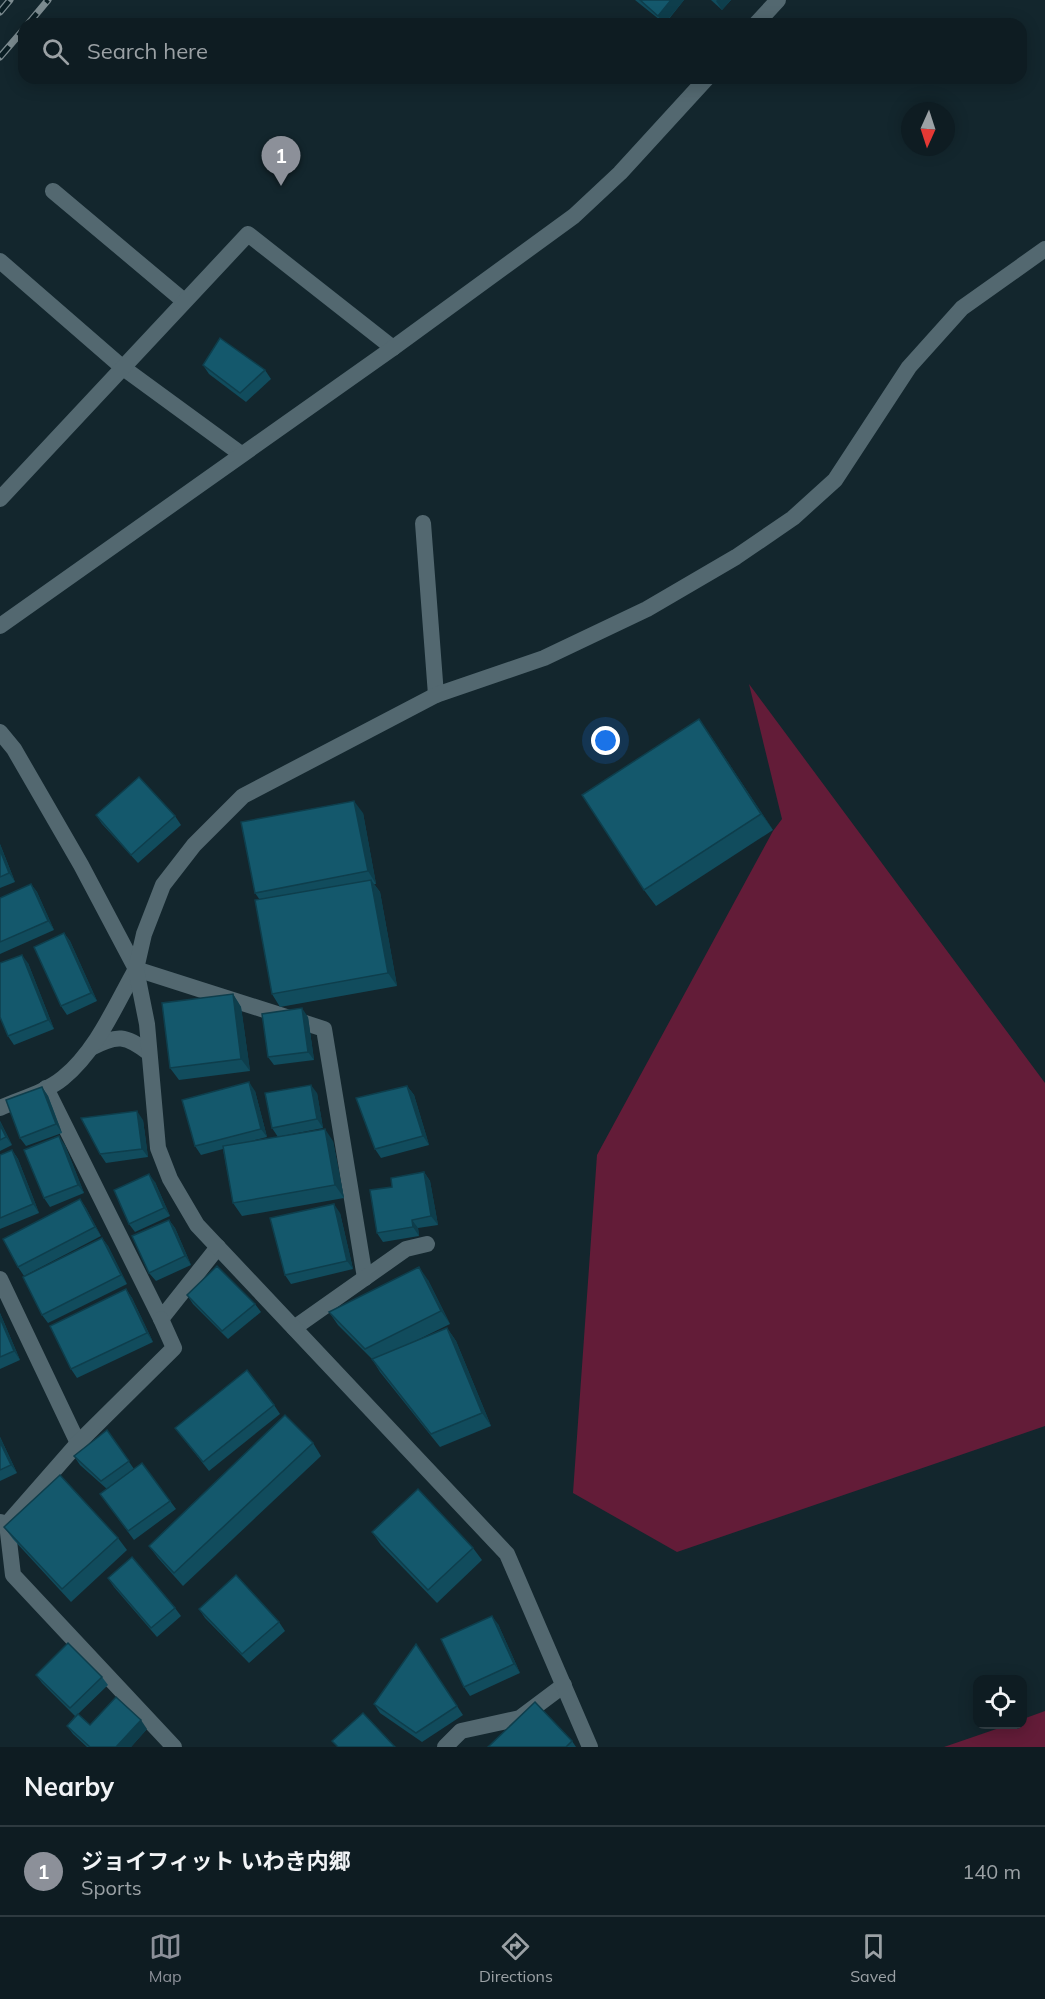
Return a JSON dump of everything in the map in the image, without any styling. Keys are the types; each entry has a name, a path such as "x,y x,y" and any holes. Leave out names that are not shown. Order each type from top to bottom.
{"street":[{"path":"762,18 778,0"},
{"path":"0,626 393,348 574,216 621,173 702,84"},
{"path":"53,191 184,301"},
{"path":"0,499 248,234 393,348"},
{"path":"0,1108 62,1079 90,1048 136,969 144,934 163,885 194,845 243,796 436,695 544,657 647,609 736,557 793,518 835,480 909,368 962,308 1045,249"},
{"path":"0,261 122,367 241,454"},
{"path":"423,523 436,695"},
{"path":"0,732 14,749 75,855 136,969 149,1053 158,1148 170,1179 197,1226 507,1554 590,1747"},
{"path":"136,969 324,1029 365,1278"},
{"path":"90,1048 108,1039 121,1037 134,1042 149,1053"},
{"path":"46,1088 174,1348 78,1443 3,1523 13,1575 174,1747"},
{"path":"294,1328 406,1249 427,1244"},
{"path":"160,1319 218,1247"},
{"path":"0,1279 78,1443"},
{"path":"445,1747 461,1731 520,1718 564,1685"}],"shaded area":[{"path":"749,684 1045,1083 1045,1426 677,1552 573,1493 597,1155 773,831 782,819"},
{"path":"1045,1711 1045,1747 944,1747 996,1729 1027,1729 1027,1718"}],"building":[{"path":"640,0 671,0 658,16"},
{"path":"220,338 265,370 240,393 203,365"},
{"path":"699,719 761,814 644,890 582,795"},
{"path":"139,777 175,816 131,855 96,815"},
{"path":"354,801 368,871 255,893 241,822"},
{"path":"0,850 9,873 0,877"},
{"path":"371,880 388,973 272,994 255,900"},
{"path":"31,884 48,921 0,942 0,898"},
{"path":"64,933 91,993 61,1006 34,947"},
{"path":"22,955 48,1020 8,1036 0,1017 0,963"},
{"path":"233,994 241,1059 170,1068 162,1003"},
{"path":"302,1008 308,1052 268,1057 262,1014"},
{"path":"249,1082 261,1129 195,1146 182,1100"},
{"path":"311,1085 317,1119 272,1128 265,1093"},
{"path":"407,1086 423,1136 375,1149 356,1098"},
{"path":"42,1087 56,1124 20,1138 6,1100"},
{"path":"137,1111 142,1149 100,1154 81,1118"},
{"path":"0,1125 6,1137 0,1140"},
{"path":"325,1129 335,1185 233,1203 223,1146"},
{"path":"59,1136 78,1185 44,1198 24,1150"},
{"path":"12,1150 33,1204 0,1218 0,1155"},
{"path":"424,1172 431,1216 412,1220 413,1227 377,1233 370,1190 392,1187 391,1178"},
{"path":"149,1174 164,1208 129,1224 114,1190"},
{"path":"80,1199 95,1227 18,1267 3,1239"},
{"path":"334,1204 347,1261 285,1275 270,1218"},
{"path":"169,1220 185,1256 149,1273 132,1236"},
{"path":"102,1238 121,1275 42,1315 23,1277"},
{"path":"217,1266 255,1304 222,1331 187,1295"},
{"path":"419,1267 441,1311 365,1349 329,1312"},
{"path":"126,1289 147,1333 71,1369 50,1326"},
{"path":"0,1318 14,1351 0,1357"},
{"path":"447,1328 482,1413 431,1434 372,1359"},
{"path":"247,1370 274,1405 203,1462 175,1428"},
{"path":"285,1415 313,1443 174,1573 149,1546"},
{"path":"107,1430 129,1461 101,1481 74,1456"},
{"path":"0,1442 11,1465 0,1470"},
{"path":"142,1463 170,1501 128,1531 100,1494"},
{"path":"60,1475 118,1538 62,1589 4,1527"},
{"path":"418,1489 473,1548 428,1590 372,1532"},
{"path":"132,1557 175,1608 151,1628 108,1578"},
{"path":"236,1575 279,1622 242,1654 199,1609"},
{"path":"492,1616 514,1664 464,1687 441,1639"},
{"path":"68,1643 102,1677 70,1708 36,1675"},
{"path":"416,1644 457,1706 416,1733 374,1704"},
{"path":"116,1697 141,1720 116,1747 90,1747 67,1726 78,1714 90,1725"},
{"path":"535,1702 572,1741 566,1747 488,1747"},
{"path":"363,1713 395,1747 338,1747 332,1741"}],"railway":[{"path":"0,12 10,0"},
{"path":"33,18 48,0"},
{"path":"0,57 18,36"}],"place":[{"name":"ジョイフィット いわき内郷","path":"281,186"}]}
